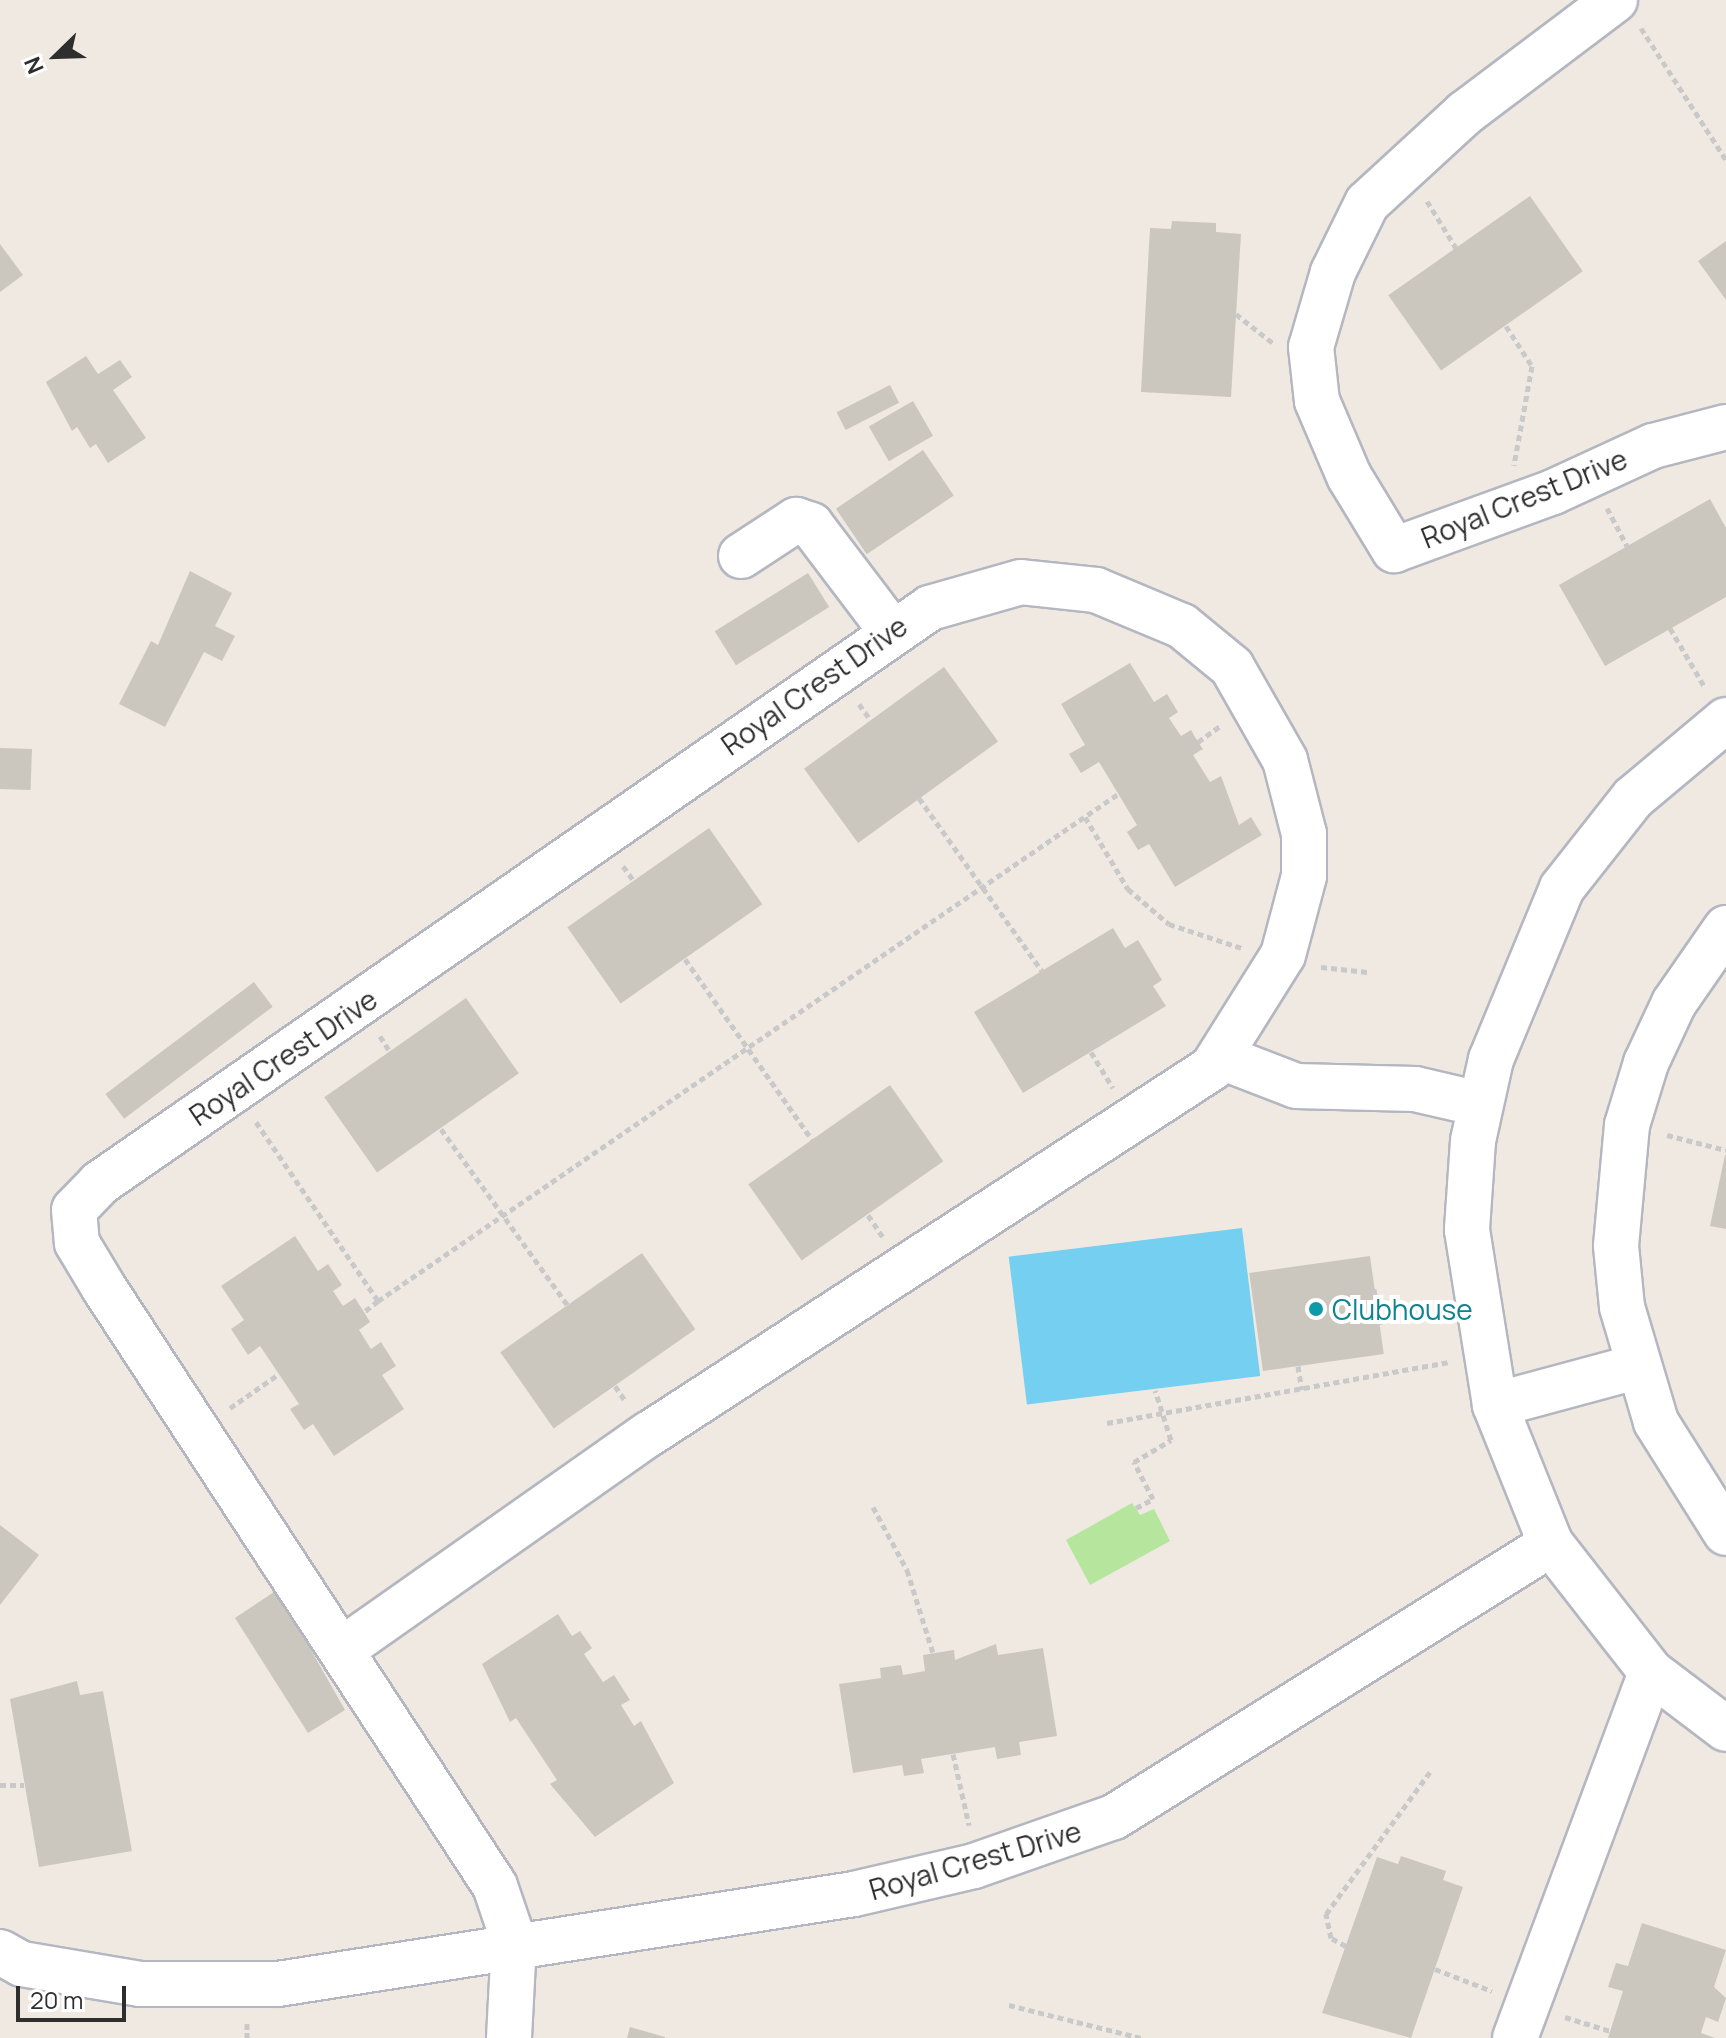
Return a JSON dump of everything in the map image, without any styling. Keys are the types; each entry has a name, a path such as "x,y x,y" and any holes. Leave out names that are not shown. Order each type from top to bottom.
{"street":[{"name":"Royal Crest Drive","path":"1623,7 1405,168 1367,203 1333,272 1311,347 1317,401 1349,476 1394,550 1494,514 1653,446 1726,427"},
{"path":"741,556 796,520 811,525 890,629"},
{"name":"Royal Crest Drive","path":"344,1648 649,1434 1221,1057 1283,955 1296,927 1304,834 1268,720 1232,667 1148,608 1065,585 1021,582 986,590 890,629 100,1183 74,1210 77,1243 196,1431 344,1648 495,1886 514,1942 509,2038"},
{"path":"1725,721 1633,798 1562,888 1513,996 1480,1104 1467,1230 1484,1354 1495,1405 1551,1544 1651,1672 1726,1729"},
{"path":"1726,928 1674,1003 1627,1125 1616,1246 1636,1367 1683,1473 1726,1533"},
{"path":"1221,1057 1296,1086 1415,1089 1480,1104"},
{"path":"1495,1405 1636,1367"},
{"name":"Royal Crest Drive","path":"0,1952 22,1964 140,1984 278,1984 514,1942 854,1894 974,1866 1114,1817 1551,1544"},
{"path":"1515,2038 1651,1672"}],"path":[{"path":"1623,7 1726,160"},
{"path":"1405,168 1456,248"},
{"path":"1494,514 1513,469 1532,366 1506,326"},
{"path":"1670,628 1725,721"},
{"path":"364,1312 1118,794"},
{"path":"919,798 1042,971"},
{"path":"1085,817 1128,889 1169,924 1228,946 1283,955"},
{"path":"685,959 812,1140"},
{"path":"233,1090 378,1301"},
{"path":"1627,1125 1726,1150"},
{"path":"441,1129 568,1306"},
{"path":"1374,1289 1380,1307 1380,1328"},
{"path":"1380,1307 1389,1305"},
{"path":"1107,1423 1302,1390 1484,1354"},
{"path":"1298,1366 1302,1390"},
{"path":"196,1431 279,1374"},
{"path":"1136,1508 1153,1499 1134,1462 1171,1440 1155,1390"},
{"path":"873,1507 907,1570 933,1653"},
{"path":"953,1754 974,1866"},
{"path":"1346,1946 1331,1938 1326,1914 1430,1772"},
{"path":"0,1785 24,1785"},
{"path":"1009,2005 1141,2038"}],"green space":[{"path":"1132,1503 1140,1515 1154,1509 1170,1541 1090,1585 1066,1540"}],"water":[{"path":"1242,1228 1260,1376 1027,1405 1009,1257"}],"building":[{"path":"1530,196 1583,271 1441,371 1388,295"},
{"path":"1172,221 1216,223 1216,232 1241,234 1231,397 1141,392 1150,228 1171,229"},
{"path":"1726,241 1726,300 1698,261"},
{"path":"0,244 23,275 0,292"},
{"path":"86,356 98,374 120,360 132,377 113,390 146,438 108,463 96,444 90,448 77,427 72,431 46,382"},
{"path":"890,385 899,403 846,430 837,412"},
{"path":"913,401 933,436 889,461 869,426"},
{"path":"923,450 954,496 867,554 836,509"},
{"path":"1710,499 1726,528 1726,597 1605,666 1559,585"},
{"path":"190,571 232,593 215,626 235,636 222,661 204,652 165,727 119,704 151,641 158,645"},
{"path":"808,573 829,607 736,665 715,631"},
{"path":"1130,663 1154,702 1167,694 1178,712 1169,718 1181,736 1191,730 1203,749 1193,755 1210,782 1221,776 1239,825 1251,817 1262,835 1175,887 1149,844 1138,850 1127,832 1137,825 1099,762 1081,773 1069,754 1085,745 1061,704"},
{"path":"944,667 998,741 858,843 804,769"},
{"path":"0,748 32,749 31,790 0,789"},
{"path":"709,828 762,904 621,1003 567,927"},
{"path":"1113,928 1125,948 1138,940 1162,980 1153,986 1166,1006 1023,1093 974,1012"},
{"path":"254,982 273,1007 124,1119 105,1094"},
{"path":"466,998 519,1073 377,1173 324,1097"},
{"path":"890,1085 943,1161 802,1260 748,1184"},
{"path":"1726,1155 1726,1229 1710,1226"},
{"path":"295,1236 318,1271 328,1264 342,1285 333,1291 343,1306 355,1298 364,1312 370,1322 359,1330 371,1349 381,1342 396,1366 382,1375 404,1409 334,1456 313,1424 304,1430 290,1409 299,1404 260,1346 248,1355 231,1329 244,1320 221,1286"},
{"path":"642,1253 695,1329 554,1428 500,1352"},
{"name":"Clubhouse","path":"1370,1256 1384,1354 1263,1371 1249,1273"},
{"path":"0,1525 39,1555 0,1605"},
{"path":"277,1590 345,1710 308,1733 235,1618"},
{"path":"558,1614 572,1636 580,1631 592,1648 584,1654 603,1682 614,1675 630,1700 621,1705 634,1726 641,1721 674,1783 595,1837 550,1784 557,1780 516,1718 510,1722 482,1664"},
{"path":"996,1644 998,1655 1043,1648 1057,1736 1019,1742 1021,1755 997,1759 995,1747 921,1759 924,1773 904,1776 902,1765 853,1773 839,1684 881,1678 880,1668 901,1665 903,1675 925,1671 923,1655 954,1650 955,1660"},
{"path":"77,1681 80,1695 103,1691 132,1851 39,1867 10,1699"},
{"path":"1401,1856 1446,1871 1443,1880 1463,1887 1411,2038 1322,2013 1377,1857 1398,1864"},
{"path":"1642,1923 1726,1950 1714,1987 1726,1998 1718,2022 1706,2017 1701,2033 1715,2038 1608,2038 1623,1991 1608,1987 1616,1963 1628,1966"},
{"path":"630,2027 665,2037 665,2038 627,2038"}],"place":[{"name":"Clubhouse","path":"1316,1309"}]}
